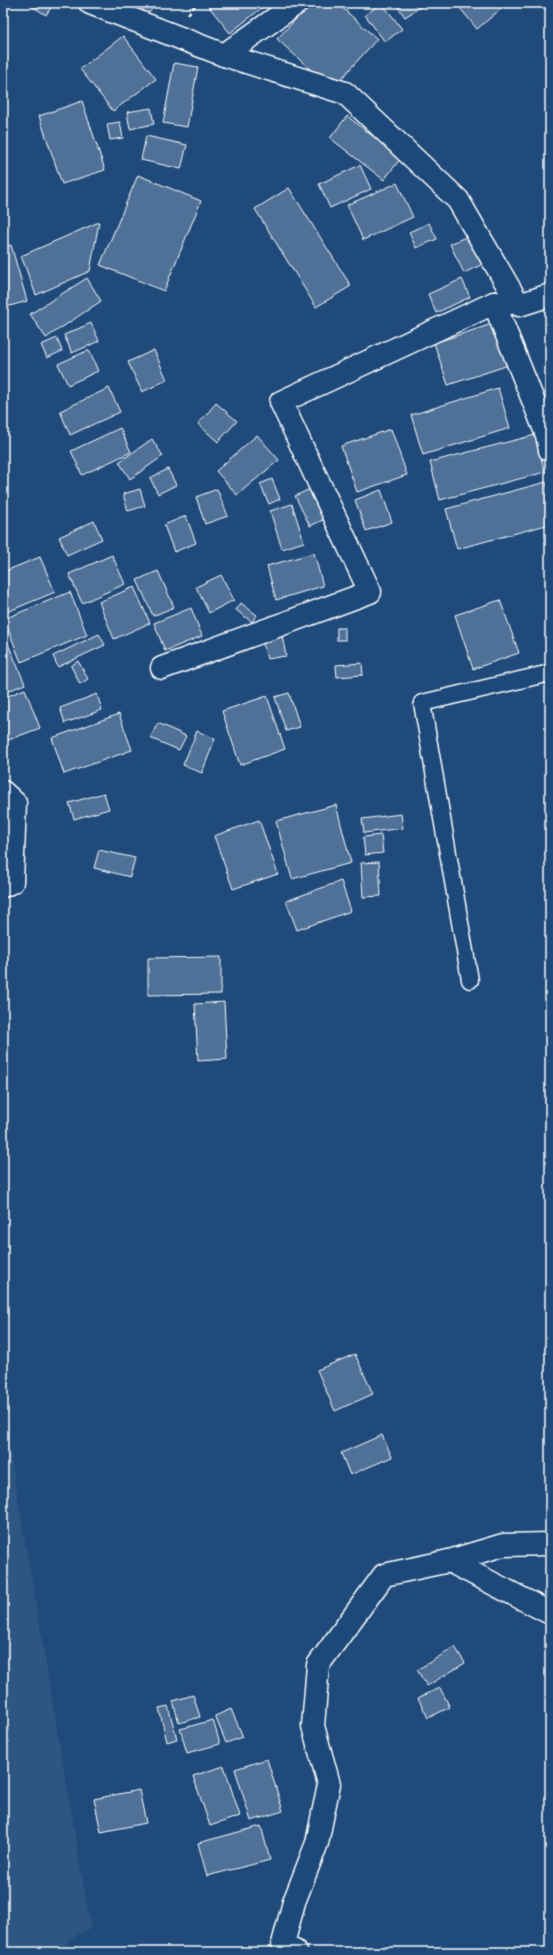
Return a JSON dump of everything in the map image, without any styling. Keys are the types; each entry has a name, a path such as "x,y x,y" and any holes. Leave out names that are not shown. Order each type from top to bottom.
{"street":[{"path":"90,3 224,55 345,93 458,200 519,305"},
{"path":"224,55 297,3"},
{"path":"162,668 370,592 281,402 494,303 519,305 550,295"},
{"path":"494,303 547,435 550,450"},
{"path":"3,792 15,804 12,882 3,886"},
{"path":"284,1949 294,1902 317,1843 329,1784 313,1726 318,1664 384,1575 449,1561 503,1545 550,1544"},
{"path":"449,1561 550,1613"}],"lane":[{"path":"470,980 422,703 550,673"}],"shaded area":[{"path":"3,1411 91,1928 69,1940 61,1952 3,1952"}],"building":[{"path":"27,3 54,3 46,15"},
{"path":"137,3 159,3 147,14"},
{"path":"206,3 260,3 263,7 230,33"},
{"path":"311,3 337,3 377,39 332,89 277,39"},
{"path":"382,3 402,29 385,42 365,15"},
{"path":"395,3 425,3 425,4 405,17"},
{"path":"456,3 508,3 477,29"},
{"path":"123,36 156,79 113,111 80,69"},
{"path":"174,63 198,67 187,127 163,123"},
{"path":"82,101 105,170 62,184 39,116"},
{"path":"151,108 154,124 130,129 127,112"},
{"path":"347,116 401,158 384,180 330,138"},
{"path":"120,122 123,138 110,140 107,124"},
{"path":"146,136 187,145 181,169 141,160"},
{"path":"360,165 371,189 330,208 319,184"},
{"path":"138,175 201,201 164,291 100,265"},
{"path":"397,183 413,217 363,240 347,205"},
{"path":"289,188 351,286 316,307 255,209"},
{"path":"99,222 90,271 36,295 21,256"},
{"path":"429,223 437,239 416,248 409,232"},
{"path":"470,235 483,264 464,273 450,244"},
{"path":"11,245 27,301 3,308 3,247"},
{"path":"87,278 101,301 46,338 30,314"},
{"path":"462,279 470,297 436,313 428,294"},
{"path":"91,323 99,341 72,353 64,335"},
{"path":"495,323 509,365 448,385 434,343"},
{"path":"57,338 62,351 47,358 41,345"},
{"path":"89,350 98,371 68,385 58,364"},
{"path":"154,350 167,380 142,392 128,362"},
{"path":"109,388 120,412 70,435 60,411"},
{"path":"498,388 510,428 423,455 411,415"},
{"path":"216,403 237,421 218,442 198,424"},
{"path":"120,428 131,452 82,475 71,451"},
{"path":"391,429 407,475 357,492 341,446"},
{"path":"257,435 279,460 237,495 216,471"},
{"path":"535,435 545,472 440,500 430,462"},
{"path":"152,439 163,456 130,479 119,462"},
{"path":"168,469 176,485 158,494 150,478"},
{"path":"272,479 280,499 269,504 260,484"},
{"path":"546,482 550,498 550,524 457,549 446,509"},
{"path":"140,489 145,506 128,511 123,494"},
{"path":"217,489 228,516 205,524 196,497"},
{"path":"310,489 325,519 310,526 295,496"},
{"path":"381,490 392,522 366,531 355,500"},
{"path":"292,504 304,542 282,549 270,511"},
{"path":"186,516 196,543 174,552 164,525"},
{"path":"94,521 102,539 67,555 59,537"},
{"path":"314,553 323,586 276,600 267,566"},
{"path":"112,555 125,584 82,603 69,574"},
{"path":"40,557 55,592 7,612 3,602 3,572"},
{"path":"158,571 174,607 153,616 137,580"},
{"path":"221,575 234,600 209,613 196,587"},
{"path":"134,587 150,623 114,639 99,602"},
{"path":"70,592 87,635 21,662 4,619"},
{"path":"500,600 519,653 473,669 455,615"},
{"path":"241,603 257,615 252,622 236,610"},
{"path":"191,608 202,636 165,651 154,623"},
{"path":"337,628 345,628 345,640 337,640"},
{"path":"3,632 25,684 3,693"},
{"path":"99,634 105,645 58,667 53,656"},
{"path":"282,635 286,656 267,659 262,639"},
{"path":"78,661 88,679 80,684 71,666"},
{"path":"362,663 363,675 337,677 336,665"},
{"path":"25,689 40,728 3,742 3,698"},
{"path":"289,693 300,727 286,731 275,697"},
{"path":"97,694 102,710 65,723 60,708"},
{"path":"267,696 285,749 240,765 222,711"},
{"path":"119,714 132,750 64,774 52,738"},
{"path":"158,723 186,736 179,750 150,738"},
{"path":"197,731 215,739 202,773 183,765"},
{"path":"104,793 109,809 74,819 69,803"},
{"path":"336,805 351,863 292,879 276,821"},
{"path":"401,814 403,828 364,833 362,819"},
{"path":"259,820 278,874 233,889 214,836"},
{"path":"381,835 383,853 365,855 363,837"},
{"path":"99,850 135,858 130,877 94,868"},
{"path":"379,862 381,896 363,897 361,863"},
{"path":"341,881 351,911 297,930 286,901"},
{"path":"221,957 221,994 148,995 148,958"},
{"path":"224,1002 227,1059 198,1061 195,1004"},
{"path":"355,1354 373,1394 335,1411 317,1370"},
{"path":"382,1435 392,1457 350,1475 341,1453"},
{"path":"455,1647 465,1663 427,1686 417,1670"},
{"path":"440,1688 450,1707 428,1718 418,1698"},
{"path":"193,1695 200,1717 179,1723 173,1701"},
{"path":"168,1706 177,1739 167,1742 159,1708"},
{"path":"231,1709 243,1737 226,1743 215,1716"},
{"path":"213,1720 220,1744 187,1753 180,1729"},
{"path":"267,1759 283,1811 251,1821 235,1769"},
{"path":"224,1766 240,1816 210,1826 193,1776"},
{"path":"139,1790 146,1823 101,1832 94,1799"},
{"path":"261,1826 270,1860 207,1876 198,1843"}]}
